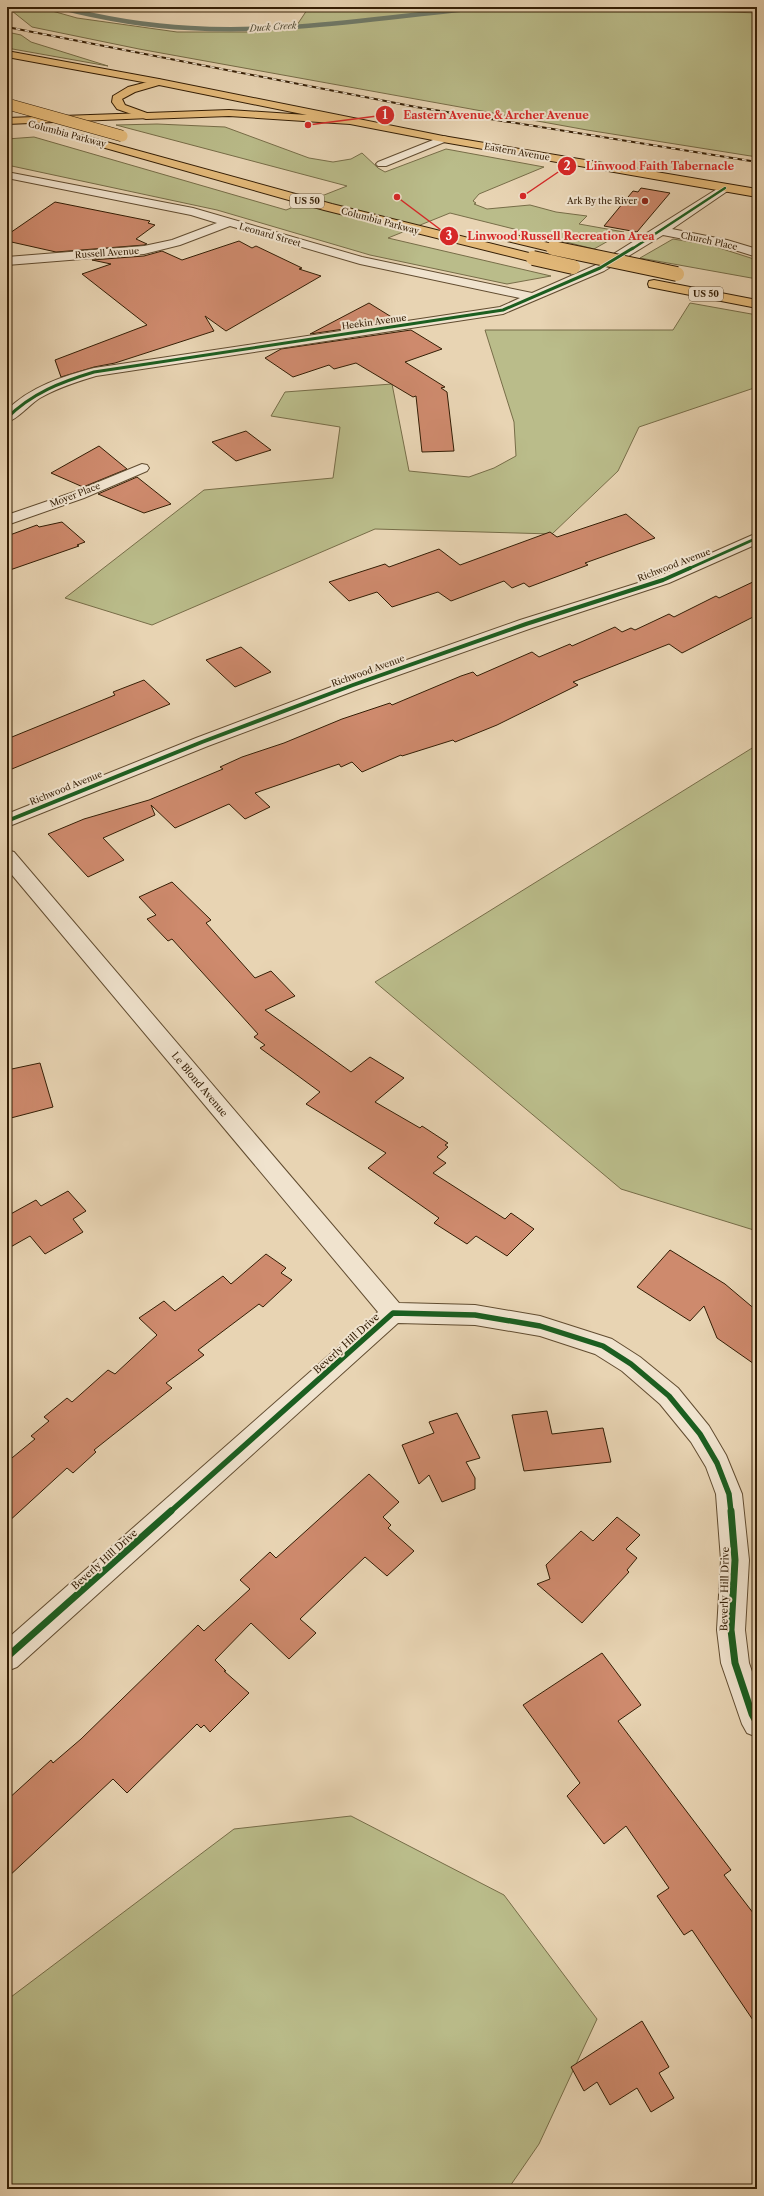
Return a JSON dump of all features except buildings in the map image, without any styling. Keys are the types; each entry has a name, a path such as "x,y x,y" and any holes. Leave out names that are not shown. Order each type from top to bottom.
{"main road":[{"path":"7,54 159,82 326,115 347,121"},
{"path":"146,116 122,107 117,102 118,98 122,94 137,88 159,82"},
{"name":"Columbia Parkway","path":"9,104 137,140"},
{"path":"7,121 229,113 347,121"},
{"name":"Columbia Parkway","path":"7,118 59,132"},
{"name":"Eastern Avenue","path":"347,121 757,193"},
{"name":"Columbia Parkway","path":"77,137 328,207 609,275"},
{"name":"US 50","path":"501,236 692,276"},
{"name":"US 50","path":"639,281 757,304"}],"street":[{"path":"382,164 443,139"},
{"name":"Leonard Street","path":"7,175 193,212 360,260 533,297"},
{"name":"Heekin Avenue","path":"7,418 28,399 47,388 94,372 480,315 503,310 600,268 661,231 725,188"},
{"name":"Russell Avenue","path":"7,261 145,250 169,244 228,223"},
{"name":"Church Place","path":"661,231 727,244 757,253"},
{"name":"Moyer Place","path":"7,520 79,495 142,468"},
{"name":"Richwood Avenue","path":"7,821 202,742 338,690 526,624 663,580 738,548 757,538"},
{"path":"738,548 757,548"},
{"name":"Le Blond Avenue","path":"7,856 393,1313"},
{"name":"Beverly Hill Drive","path":"7,1657 393,1313 475,1315 540,1326 603,1346 631,1364 669,1396 700,1434 717,1463 729,1494 735,1560 731,1630 735,1662 752,1714 757,1723"}],"green space":[{"path":"7,7 38,7 77,18 177,32 253,32 295,28 309,7 605,7 757,13 757,157 587,130 139,49 32,27"},
{"path":"7,32 21,35 31,42 108,66 7,48"},
{"path":"157,124 225,127 309,158 333,162 351,159 362,153 378,168 385,172 446,149 544,167 479,194 473,201 476,203 474,204 487,209 530,205 556,212 587,216 579,224 624,232 594,249 450,213 388,238 551,276 507,284 370,255 217,210 7,165 7,139 34,137 286,210 347,186 116,125"},
{"path":"673,239 710,245 757,260 757,279 640,258"},
{"path":"690,303 757,315 757,387 639,427 618,471 552,534 375,529 152,625 65,598 204,490 333,478 340,427 271,416 285,392 392,384 409,471 469,477 494,468 516,456 514,422 485,330 673,330"},
{"path":"757,745 757,1231 621,1189 375,982"},
{"path":"351,1816 504,1895 597,2019 539,2144 508,2189 7,2189 7,2000 234,1829"}],"waterway":[{"name":"Duck Creek","path":"58,7 90,15 140,23 173,27 227,29 265,29 340,23 489,7"},
{"name":"Duck Creek","path":"742,7 757,7"}],"railway":[{"path":"7,27 416,107 757,162"}],"cycle path":[{"path":"7,418 36,394 70,379 94,372 503,310 600,268 661,231 725,188"},
{"path":"7,821 202,742 353,685 526,624 663,580 757,538"},
{"path":"7,1657 393,1313 475,1315 540,1326 603,1346 631,1364 669,1396 700,1434 717,1463 729,1494 735,1560 731,1630 735,1663 752,1714 757,1723"}],"place":[{"name":"Eastern Avenue & Archer Avenue","path":"308,125"},
{"name":"Linwood Faith Tabernacle","path":"523,196"},
{"name":"Linwood Russell Recreation Area","path":"397,197"},
{"name":"Ark By the River","path":"645,201"}]}
